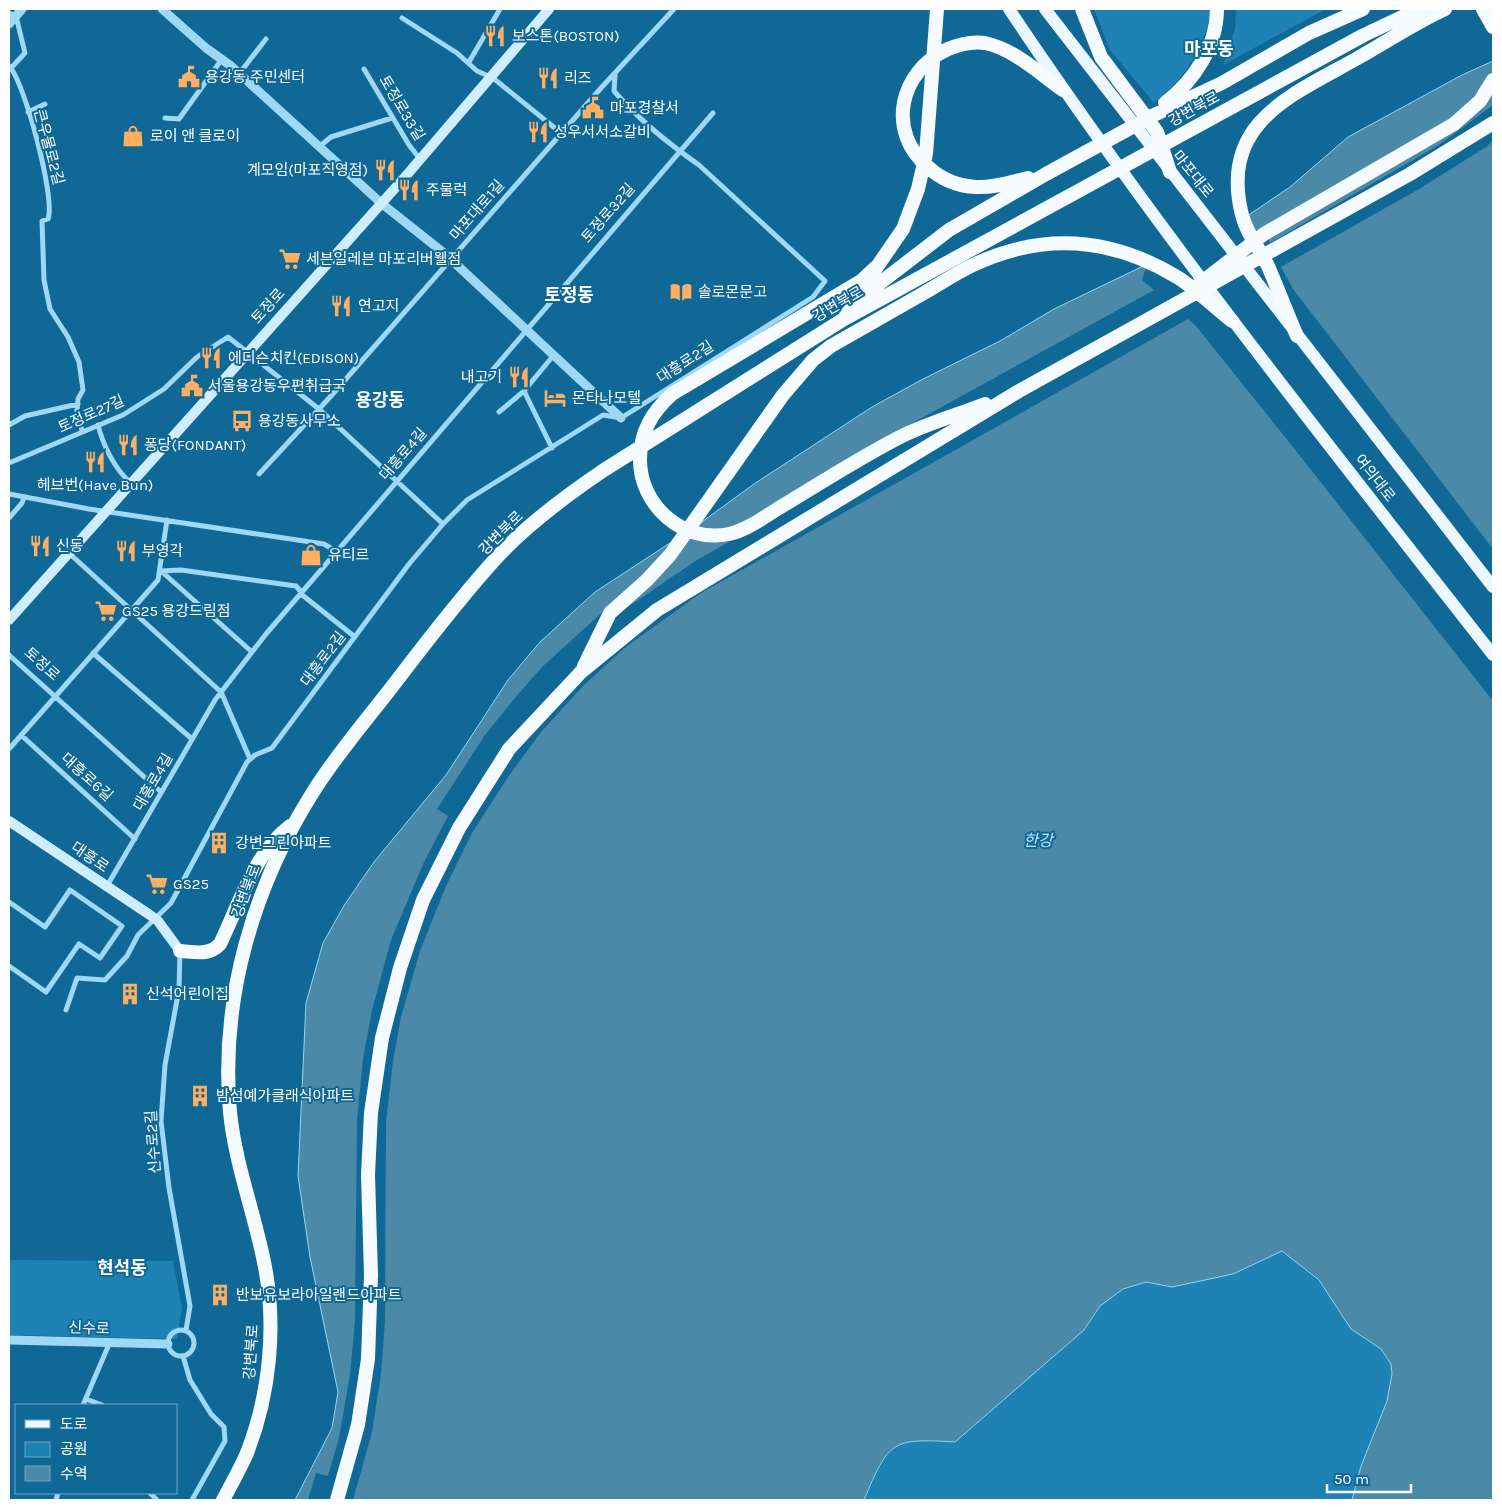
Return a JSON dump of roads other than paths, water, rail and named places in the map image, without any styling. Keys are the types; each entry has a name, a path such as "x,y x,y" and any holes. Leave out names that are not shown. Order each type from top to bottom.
{"highway":[{"path":"844,319 858,300 876,267 903,229 918,189 926,154 936,9"},
{"path":"1082,9 1101,58 1157,132 1170,172"},
{"path":"1154,115 1177,94 1196,71 1214,36 1217,9"},
{"path":"858,300 949,230 1046,174 1154,115 1222,83 1324,25 1363,9"},
{"name":"강변북로","path":"223,1500 246,1454 261,1411 269,1363 270,1311 264,1263 242,1177 230,1112 230,1054 233,1001 242,954 267,879 294,823 314,789 416,656 499,555 534,522 604,470 844,319 1356,40 1419,9"},
{"path":"1297,336 1268,266 1250,238 1242,215 1239,188 1241,161 1249,137 1258,122 1284,100 1445,9"},
{"path":"1483,9 1493,27"},
{"path":"1046,174 994,186 977,187 957,185 937,176 920,161 905,135 902,116 904,100 918,72 942,52 971,42 996,46 1066,94"},
{"path":"1158,316 1264,234 1454,124 1480,101 1493,80"},
{"path":"337,1500 358,1425 368,1359 371,1274 368,1175 371,1113 382,1038 400,968 424,900 459,828 509,749 580,672 657,610 1019,391 1158,316 1410,174 1493,122"},
{"path":"580,672 610,613 647,580 670,555 774,407 813,360 831,346 973,265 1013,250 1053,242 1095,244 1114,248 1153,264 1181,280 1232,321"},
{"path":"876,267 861,281 726,364 672,394 658,407 642,437 640,452 642,481 657,509 680,527 711,535 729,534 743,528 901,437 1019,391"},
{"path":"180,951 214,951 220,944 260,861 277,836 294,823"}],"main road":[{"name":"토정로","path":"9,620 70,554 131,483 493,78 550,9"},
{"path":"1009,9 1066,94 1232,321"},
{"name":"마포대로","path":"1046,9 1297,336"},
{"name":"여의대로","path":"1232,321 1493,655"},
{"name":"여의대로","path":"1297,336 1493,587"},
{"name":"대흥로","path":"9,820 154,918 180,951"}],"street":[{"path":"162,9 222,59 382,203 450,259 525,331 621,418"},
{"path":"469,62 500,9"},
{"name":"마포대로1길","path":"259,474 674,9"},
{"path":"9,24 16,12"},
{"path":"10,67 26,53 16,12"},
{"path":"402,18 469,62 478,71 493,78 562,133"},
{"path":"239,74 266,39"},
{"path":"165,118 179,119 222,59"},
{"name":"큰우물로2길","path":"10,67 28,112 48,182 50,214 48,219 42,221 44,280 50,308 68,337 79,362 83,390 78,404 82,431"},
{"name":"토정로33길","path":"364,69 392,118 420,160"},
{"path":"615,75 614,90 627,106 679,151"},
{"path":"28,112 45,104"},
{"name":"토정로32길","path":"525,331 713,113"},
{"path":"320,146 331,137 392,118"},
{"name":"대흥로2길","path":"250,759 272,748 409,564 442,524 467,500 603,416 621,418 813,297 825,281 699,165 679,151"},
{"name":"대흥로4길","path":"108,886 192,738 221,692 301,593 525,331"},
{"name":"토정로27길","path":"9,463 123,415 164,389 196,357 228,336 248,352"},
{"path":"248,352 319,409 442,524"},
{"path":"498,412 524,391 554,356"},
{"path":"524,391 552,448"},
{"path":"9,425 25,416 78,404"},
{"path":"98,424 121,474 131,483"},
{"path":"9,494 324,544 337,552"},
{"path":"9,518 22,503 24,497"},
{"path":"9,749 158,580 161,571 167,520"},
{"path":"66,1010 77,978 105,980 127,956 138,935 171,903 250,759 221,692 70,554"},
{"path":"161,571 181,570 296,586 301,593 356,637"},
{"path":"161,571 252,652"},
{"path":"93,653 192,738"},
{"name":"토정로","path":"9,654 55,696"},
{"path":"55,696 161,792"},
{"name":"대흥로6길","path":"21,735 136,839"},
{"path":"9,902 45,926 70,890 122,926 100,958 79,944 46,992 9,966"},
{"name":"신수로2길","path":"180,951 179,989 165,1064 161,1121 169,1188 190,1306 186,1330"},
{"path":"186,1330 192,1336 194,1344 190,1352 183,1356 175,1354 168,1344 169,1337 174,1331 186,1330"},
{"name":"신수로","path":"9,1340 168,1344"},
{"path":"84,1404 110,1342"},
{"path":"183,1356 190,1380 212,1414 224,1427 226,1441 192,1500"},
{"path":"86,1399 99,1404"}],"water":[{"name":"한강","path":"1493,61 1493,1500 1352,1500 1361,1466 1387,1401 1392,1374 1391,1364 1381,1349 1351,1329 1319,1280 1282,1251 1233,1274 1172,1287 1146,1282 1123,1289 1100,1306 1084,1330 955,1442 917,1441 895,1447 880,1465 864,1500 295,1500 332,1428 338,1392 310,1257 298,1176 306,1003 323,943 345,904 374,862 446,775 508,680 540,642 595,592 699,524 754,484 872,407 923,379 1000,341 1054,309 1164,256 1216,237 1290,187 1348,137 1462,75"}],"place":[{"name":"보스톤(BOSTON)","path":"495,36"},
{"name":"용강동 주민센터","path":"189,77"},
{"name":"리즈","path":"548,78"},
{"name":"마포경찰서","path":"593,108"},
{"name":"성우서서소갈비","path":"538,132"},
{"name":"로이 앤 클로이","path":"133,136"},
{"name":"계모임(마포직영점)","path":"385,170"},
{"name":"주물럭","path":"409,190"},
{"name":"세븐일레븐 마포리버웰점","path":"290,259"},
{"name":"솔로몬문고","path":"681,292"},
{"name":"연고지","path":"341,306"},
{"name":"에디슨치킨(EDISON)","path":"211,358"},
{"name":"내고기","path":"519,377"},
{"name":"서울용강동우편취급국","path":"192,386"},
{"name":"몬타나모텔","path":"555,398"},
{"name":"용강동사무소","path":"242,421"},
{"name":"퐁당(FONDANT)","path":"128,445"},
{"name":"헤브번(Have Bun)","path":"95,462"},
{"name":"신동","path":"40,546"},
{"name":"부영각","path":"126,551"},
{"name":"유티르","path":"311,555"},
{"name":"GS25 용강드림점","path":"106,611"},
{"name":"강변그린아파트","path":"219,843"},
{"name":"GS25","path":"157,884"},
{"name":"신석어린이집","path":"130,994"},
{"name":"밤섬예가클래식아파트","path":"200,1096"},
{"name":"반보유보라아일랜드아파트","path":"220,1295"}],"district":[{"name":"마포동","path":"1209,49"},
{"name":"토정동","path":"569,295"},
{"name":"용강동","path":"380,400"},
{"name":"현석동","path":"122,1268"}]}
